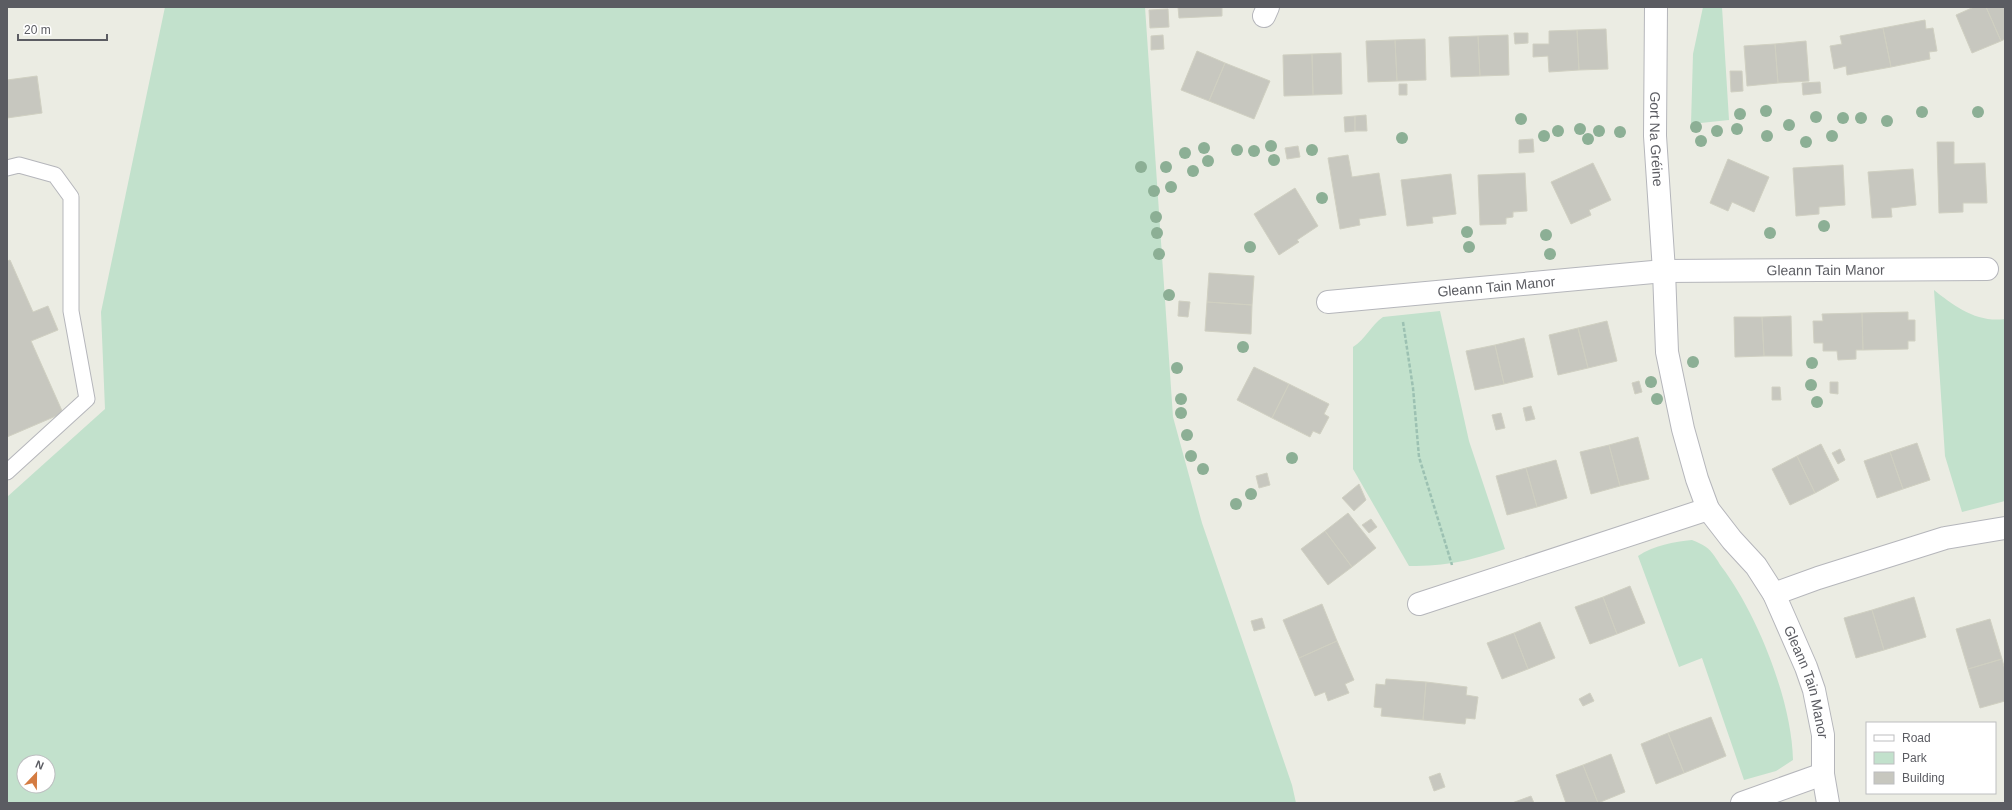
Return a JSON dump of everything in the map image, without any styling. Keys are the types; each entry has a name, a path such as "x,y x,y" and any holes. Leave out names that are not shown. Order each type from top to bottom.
{"street":[{"name":"Gort Na Gréine","path":"1656,7 1655,136 1664,271"},
{"name":"Gleann Tain Manor","path":"1328,302 1664,271 1987,269"},
{"name":"Gleann Tain Manor","path":"1664,271 1667,352 1683,429 1696,479 1708,509 1756,566 1774,594 1806,667 1814,690 1823,735 1823,774 1828,803"},
{"path":"1419,604 1708,509"},
{"path":"1774,594 1818,578 1945,538 2005,528"},
{"path":"1742,803 1823,774"}],"lane":[{"path":"7,168 20,165 55,175 71,197 70,311 86,399 7,472"}],"path":[{"path":"1400,296 1413,388 1418,457 1460,591"}],"green space":[{"path":"165,7 1145,7 1173,417 1202,523 1292,785 1296,803 7,803 7,497 105,409 101,312"},
{"path":"1703,7 1722,7 1729,120 1691,124 1693,54"},
{"path":"1934,290 1966,312 1995,320 2005,319 2005,501 1962,512 1945,456"},
{"path":"1440,311 1469,441 1505,549 1480,557 1447,564 1409,566 1353,469 1353,347 1358,344 1383,317"},
{"path":"1692,540 1703,545 1710,551 1734,585 1759,632 1770,658 1786,711 1791,737 1793,760 1776,771 1744,780 1702,658 1679,667 1638,556 1657,547"}],"building":[{"path":"1178,7 1222,7 1222,16 1179,18"},
{"path":"1974,7 1986,7 2001,41 1972,53 1956,15"},
{"path":"1986,7 2005,7 2005,39 2001,41"},
{"path":"1168,9 1169,27 1150,28 1149,10"},
{"path":"1925,20 1926,29 1933,28 1937,51 1929,52 1930,59 1891,67 1883,28"},
{"path":"1883,28 1891,67 1847,75 1846,66 1834,69 1830,46 1842,44 1840,36"},
{"path":"1606,29 1608,69 1579,70 1577,30"},
{"path":"1577,30 1579,70 1549,72 1548,56 1533,57 1533,44 1549,44 1549,31"},
{"path":"1514,33 1528,33 1528,43 1515,44"},
{"path":"1163,35 1164,49 1151,50 1151,36"},
{"path":"1508,35 1509,75 1480,76 1478,36"},
{"path":"1478,36 1480,76 1451,77 1449,37"},
{"path":"1425,39 1426,80 1397,81 1395,40"},
{"path":"1395,40 1397,81 1368,82 1366,41"},
{"path":"1806,41 1809,81 1778,83 1775,44"},
{"path":"1775,44 1778,83 1747,86 1744,46"},
{"path":"1197,51 1225,63 1209,101 1181,90"},
{"path":"1341,53 1342,94 1313,95 1312,54"},
{"path":"1312,54 1313,95 1284,96 1283,55"},
{"path":"1225,63 1270,81 1254,119 1209,101"},
{"path":"1730,71 1742,71 1743,91 1731,92"},
{"path":"37,76 42,113 7,118 7,80"},
{"path":"1820,82 1821,93 1803,95 1802,83"},
{"path":"1399,84 1407,84 1407,95 1399,95"},
{"path":"1366,115 1367,131 1355,131 1355,116"},
{"path":"1355,116 1355,131 1345,132 1344,117"},
{"path":"1533,139 1534,152 1519,153 1519,140"},
{"path":"1937,142 1954,142 1954,164 1985,163 1987,203 1963,203 1963,212 1939,213"},
{"path":"1298,146 1300,157 1287,159 1285,148"},
{"path":"1348,155 1352,177 1379,173 1386,215 1359,219 1360,225 1340,229 1328,158"},
{"path":"1728,159 1769,177 1754,212 1732,202 1728,211 1710,203"},
{"path":"1593,163 1611,200 1589,210 1591,215 1571,224 1551,182"},
{"path":"1843,165 1845,205 1819,207 1819,214 1796,216 1793,168"},
{"path":"1913,169 1916,205 1891,208 1892,217 1872,218 1868,172"},
{"path":"1525,173 1527,211 1513,212 1513,217 1506,218 1506,224 1480,225 1478,175"},
{"path":"1451,174 1456,214 1432,217 1433,223 1407,226 1401,180"},
{"path":"1295,188 1318,226 1297,240 1299,242 1279,255 1254,214"},
{"path":"10,260 33,312 48,306 58,330 31,341 63,413 7,437 7,261"},
{"path":"1209,273 1254,276 1252,305 1207,302"},
{"path":"1179,301 1190,302 1188,317 1178,316"},
{"path":"1207,302 1252,305 1251,334 1205,331"},
{"path":"1908,312 1908,320 1915,320 1915,341 1908,341 1908,349 1863,350 1862,313"},
{"path":"1862,313 1863,350 1856,350 1856,359 1838,360 1837,351 1823,351 1823,343 1814,343 1813,321 1823,321 1822,314"},
{"path":"1791,316 1792,356 1764,356 1762,317"},
{"path":"1734,317 1762,317 1764,356 1735,357"},
{"path":"1607,321 1617,361 1588,368 1578,328"},
{"path":"1578,328 1588,368 1558,375 1549,335"},
{"path":"1524,338 1533,377 1504,384 1495,345"},
{"path":"1495,345 1504,384 1475,390 1466,351"},
{"path":"1254,367 1289,384 1272,418 1237,400"},
{"path":"1639,381 1642,392 1635,394 1632,383"},
{"path":"1830,382 1838,382 1838,394 1830,393"},
{"path":"1289,384 1329,404 1324,414 1329,417 1320,434 1313,431 1310,437 1272,418"},
{"path":"1772,387 1780,387 1781,400 1772,400"},
{"path":"1531,406 1535,419 1526,421 1523,408"},
{"path":"1501,413 1505,428 1496,430 1492,415"},
{"path":"1638,437 1649,479 1620,486 1609,445"},
{"path":"1917,443 1930,480 1903,489 1890,452"},
{"path":"1821,444 1839,480 1815,493 1797,456"},
{"path":"1609,445 1620,486 1591,494 1580,452"},
{"path":"1840,449 1845,460 1838,464 1832,453"},
{"path":"1890,452 1903,489 1877,498 1864,461"},
{"path":"1797,456 1815,493 1790,505 1772,469"},
{"path":"1556,460 1567,498 1537,507 1526,468"},
{"path":"1526,468 1537,507 1507,515 1496,476"},
{"path":"1267,473 1270,485 1259,488 1256,476"},
{"path":"1359,484 1366,500 1354,511 1342,498"},
{"path":"1348,513 1376,548 1352,567 1325,531"},
{"path":"1371,519 1377,527 1369,533 1362,525"},
{"path":"1325,531 1352,567 1328,585 1301,549"},
{"path":"1630,586 1645,623 1617,634 1603,597"},
{"path":"1603,597 1617,634 1590,644 1575,607"},
{"path":"1914,597 1926,637 1884,650 1872,610"},
{"path":"1322,604 1337,641 1299,658 1283,620"},
{"path":"1872,610 1884,650 1856,658 1844,618"},
{"path":"1262,618 1265,628 1254,631 1251,621"},
{"path":"1990,619 2002,659 1968,669 1956,629"},
{"path":"1540,622 1555,658 1528,669 1514,633"},
{"path":"1514,633 1528,669 1502,679 1487,643"},
{"path":"1337,641 1354,680 1345,684 1349,693 1328,701 1325,692 1315,696 1299,658"},
{"path":"2002,659 2005,670 2005,701 1980,708 1968,669"},
{"path":"1386,679 1426,682 1423,720 1381,716 1382,708 1374,707 1376,684 1385,685"},
{"path":"1426,682 1467,687 1466,695 1478,697 1475,719 1466,718 1465,724 1423,720"},
{"path":"1590,693 1594,701 1583,706 1579,699"},
{"path":"1711,717 1726,756 1684,773 1668,733"},
{"path":"1668,733 1684,773 1656,784 1641,744"},
{"path":"1611,754 1625,792 1598,803 1583,765"},
{"path":"1583,765 1598,803 1566,803 1556,775"},
{"path":"1440,773 1445,787 1434,791 1429,777"},
{"path":"1531,796 1534,803 1512,803"}]}
